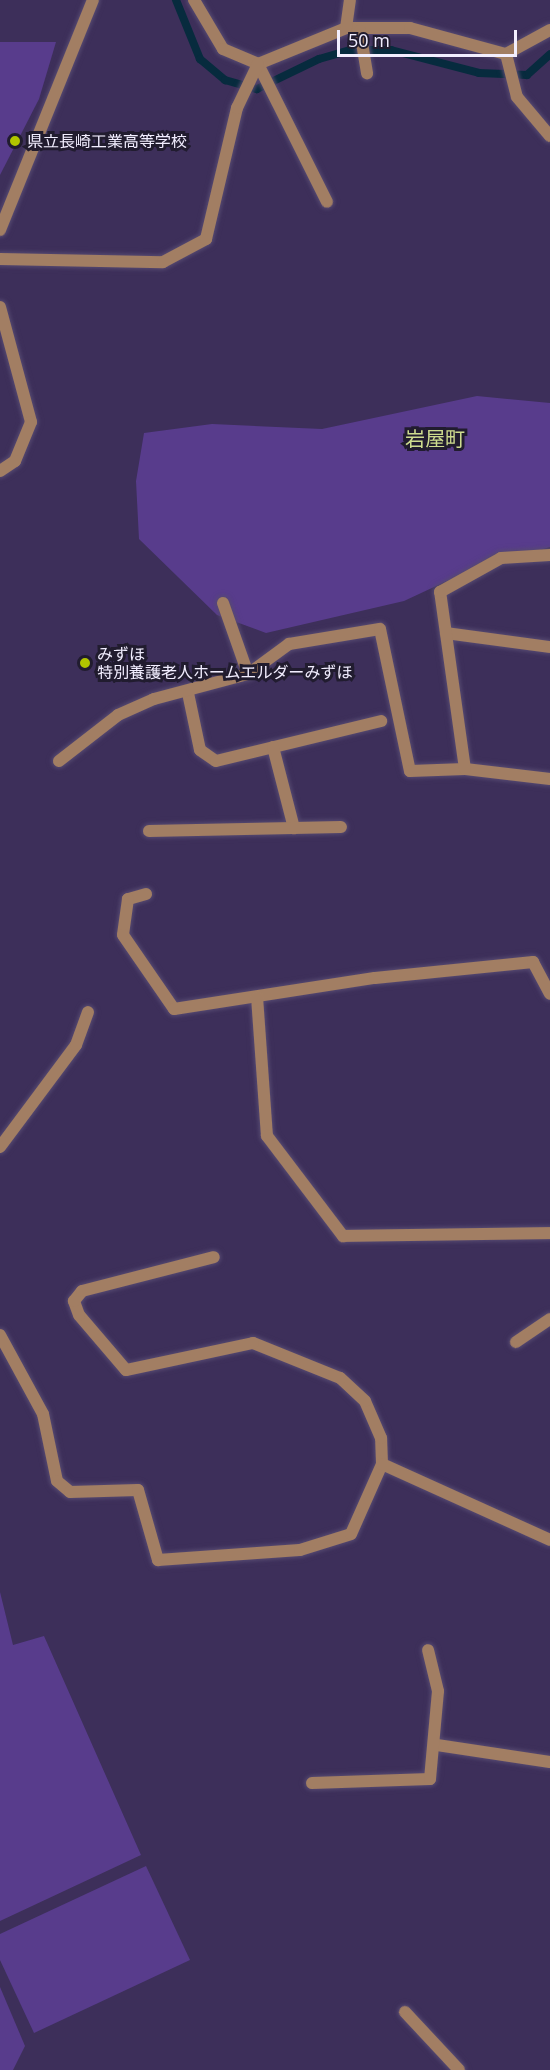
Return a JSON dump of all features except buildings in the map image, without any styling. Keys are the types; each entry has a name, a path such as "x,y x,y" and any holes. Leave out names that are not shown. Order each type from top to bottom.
{"street":[{"path":"0,230 93,0"},
{"path":"194,0 223,49 258,64 327,202"},
{"path":"346,28 350,0"},
{"path":"0,259 103,264 163,262 186,254 206,239 215,215 237,108 258,64 346,28 360,31 410,28 506,54 550,30"},
{"path":"360,31 367,73"},
{"path":"506,54 517,97 550,136"},
{"path":"0,307 31,422 15,461 0,471"},
{"path":"465,769 440,592 501,558 550,555"},
{"path":"223,603 248,674"},
{"path":"59,761 118,715 154,699 188,693 248,674 289,644 380,628 410,771 465,769 550,779"},
{"path":"446,633 550,647"},
{"path":"188,693 200,750 216,761 381,721"},
{"path":"273,747 294,828"},
{"path":"149,831 341,827"},
{"path":"146,894 128,899 123,935 174,1009 375,978 533,962 550,969"},
{"path":"533,962 550,994"},
{"path":"257,998 267,1136 343,1236 550,1233"},
{"path":"0,1147 76,1045 88,1012"},
{"path":"0,1335 43,1414 57,1481 70,1492 138,1490 158,1560 300,1550 351,1534 382,1464 381,1438 365,1401 340,1378 309,1363 253,1343 126,1370 79,1315 74,1301 82,1291 214,1257"},
{"path":"516,1342 550,1319"},
{"path":"382,1464 550,1540"},
{"path":"312,1783 430,1779 437,1745 438,1691 428,1650"},
{"path":"437,1745 550,1762"},
{"path":"405,2012 459,2070"}],"shaded area":[{"path":"0,42 56,42 39,99 0,175"},
{"path":"477,396 550,403 550,547 464,573 404,601 266,633 217,615 139,539 136,481 144,433 212,424 322,429"},
{"path":"0,1592 13,1645 44,1636 141,1855 0,1921"},
{"path":"146,1866 190,1960 34,2033 0,1960 0,1934"},
{"path":"0,1987 25,2046 13,2070 0,2070"}],"waterway":[{"path":"176,0 200,59 225,80 257,89 319,59 351,50 391,50 479,73 527,75 550,54"}],"place":[{"name":"県立長崎工業高等学校","path":"15,141"},
{"name":"みずほ 特別養護老人ホームエルダーみずほ","path":"85,663"}],"district":[{"name":"岩屋町","path":"435,438"}]}
